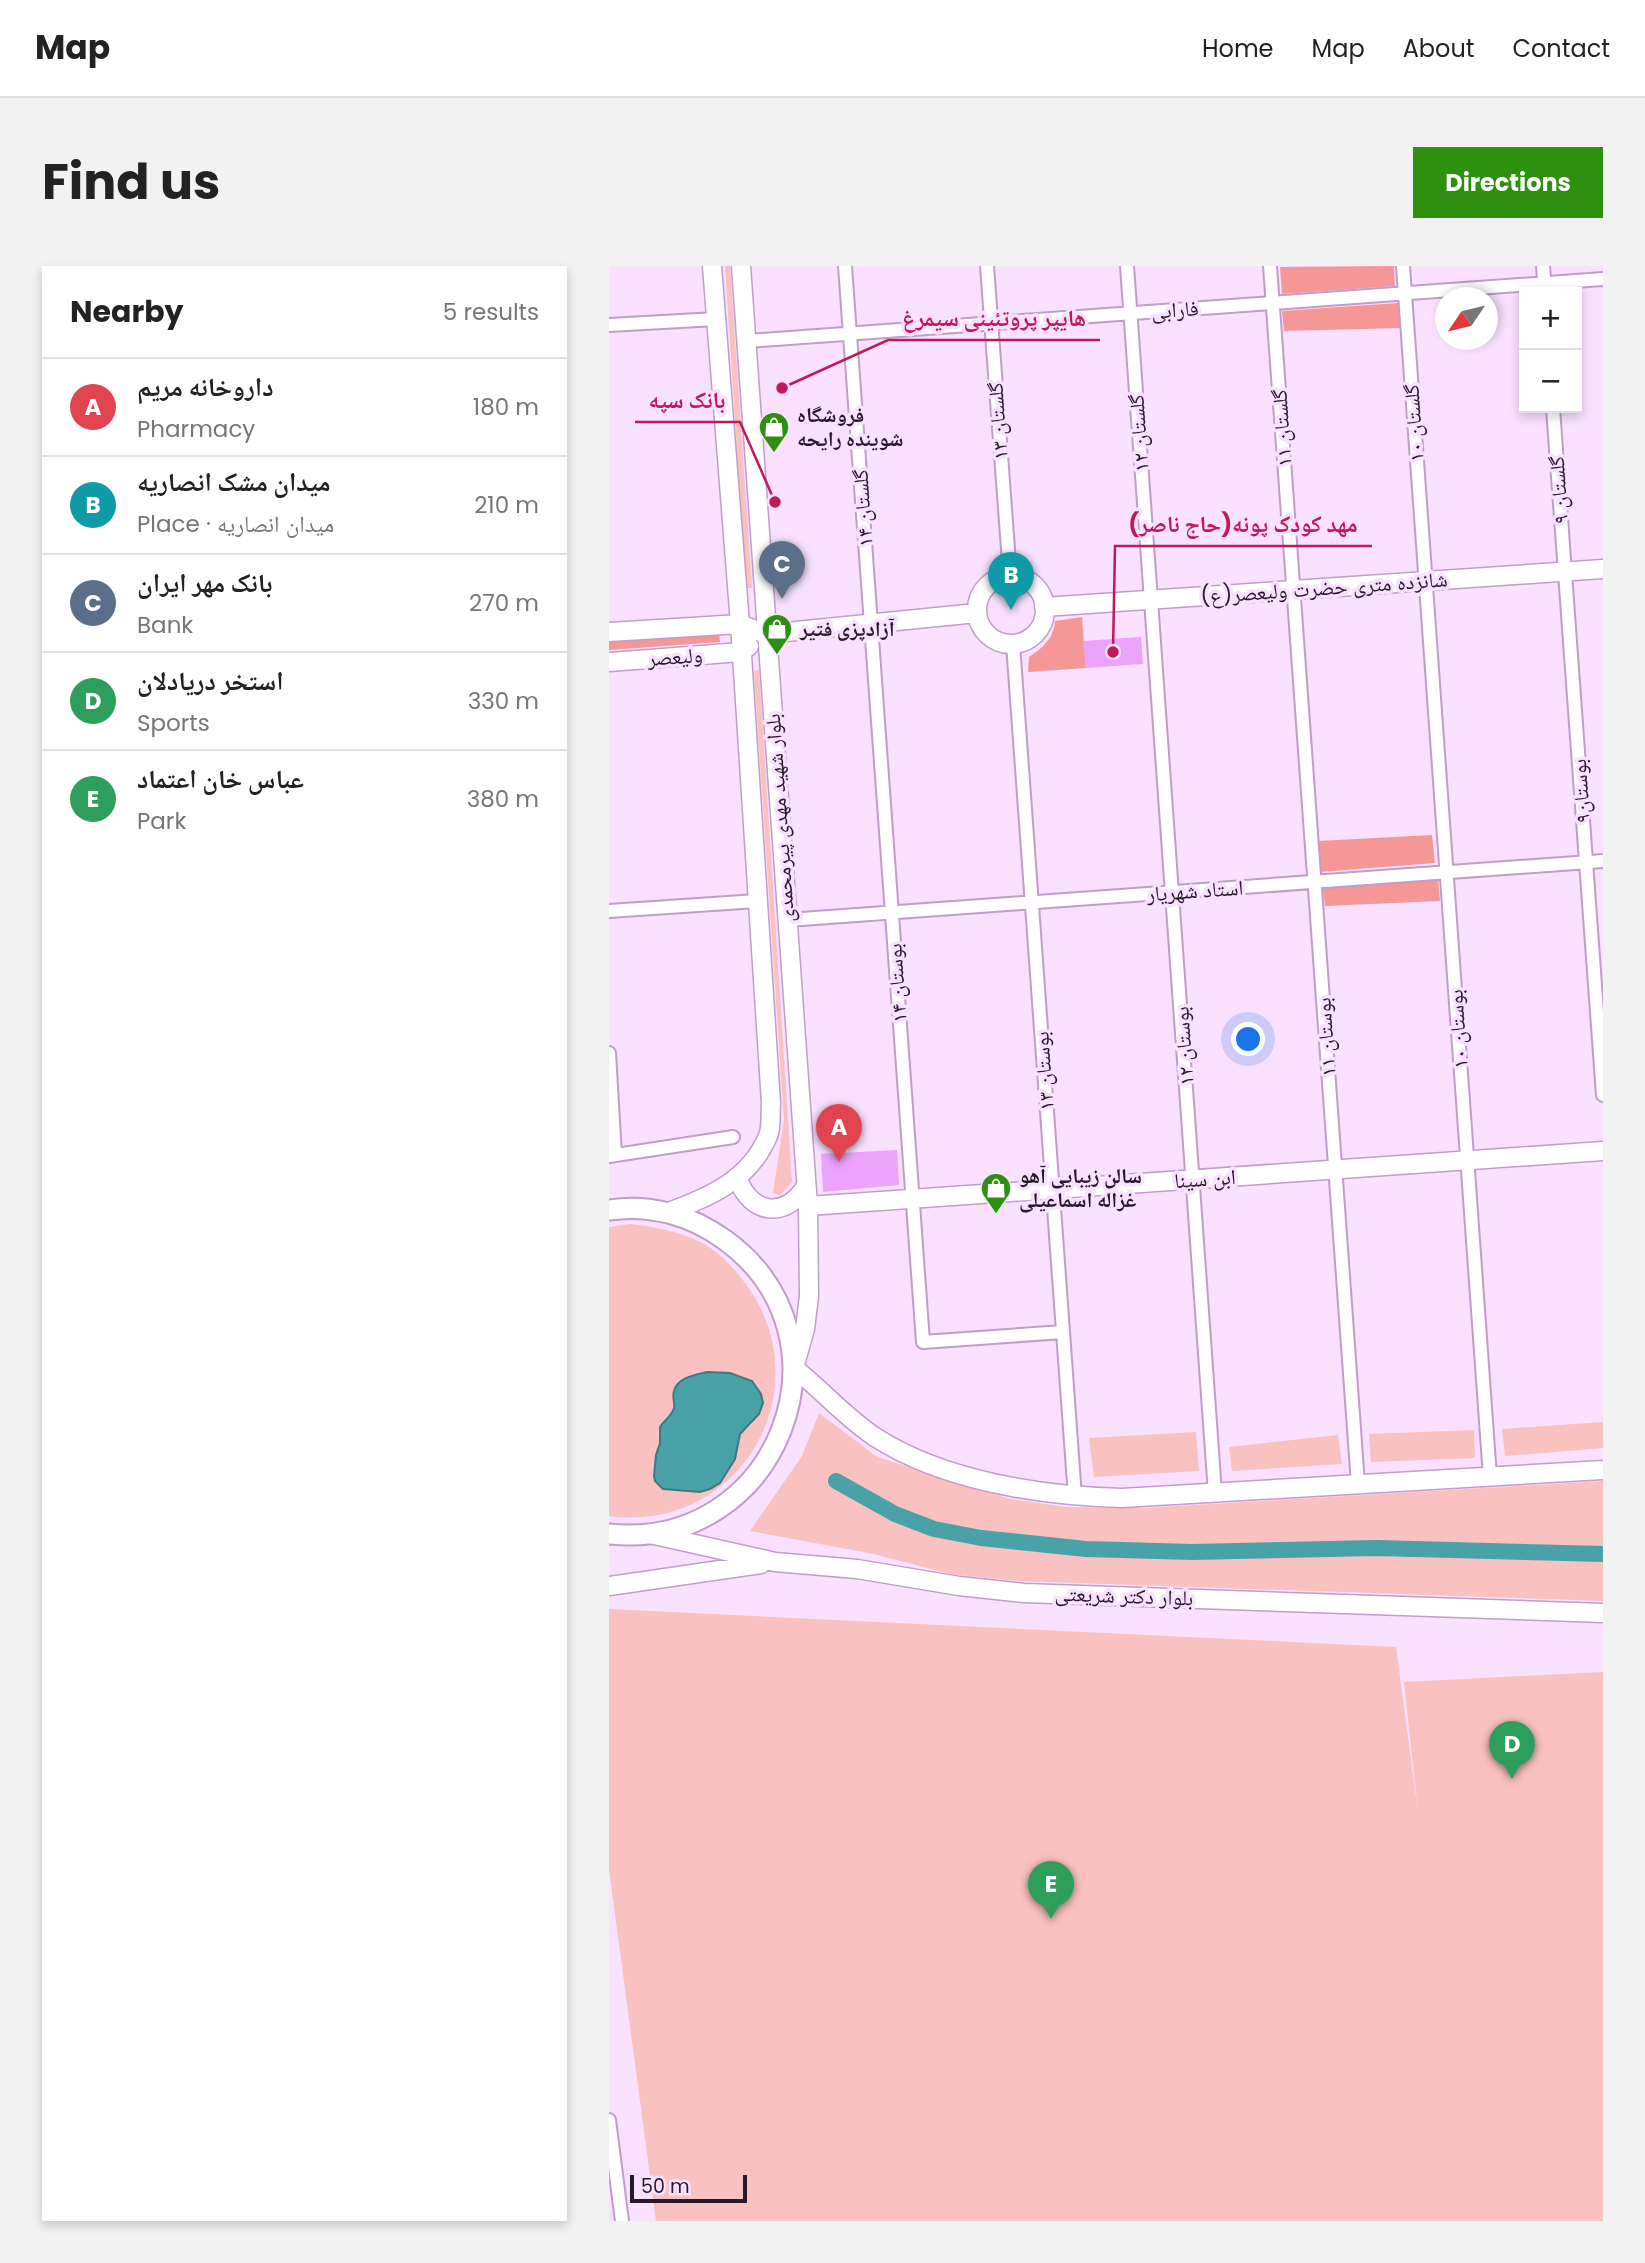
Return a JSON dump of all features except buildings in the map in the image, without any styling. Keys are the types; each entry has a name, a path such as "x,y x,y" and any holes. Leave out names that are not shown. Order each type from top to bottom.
{"main road":[{"name":"بلوار شهید مهدی پیرمحمدی","path":"712,266 740,624 771,1103 769,1135 738,1179"},
{"name":"بلوار شهید مهدی پیرمحمدی","path":"741,266 808,1206 809,1296 805,1329 793,1368"},
{"name":"شانزده متری حضرت ولیعصر(ع)","path":"1044,607 1603,569"},
{"path":"1010,576 1033,585 1044,607 1044,616 1037,632 1030,638 1013,644 996,641 989,636 979,622 977,613 980,595 985,588 992,582 1010,576"},
{"path":"740,624 766,634 977,613"},
{"name":"ولیعصر","path":"609,632 740,624"},
{"path":"741,652 766,634"},
{"name":"ولیعصر","path":"609,662 741,652"},
{"name":"ابن سینا","path":"808,1206 1603,1151"},
{"path":"669,1212 707,1197 738,1179 742,1192 751,1202 762,1208 776,1209 789,1205 799,1197 806,1186"},
{"path":"609,1210 628,1207 669,1212 708,1228 743,1253 770,1287 787,1326 793,1368 793,1385 786,1421 771,1455 748,1485 720,1509 686,1526 650,1534 610,1535"},
{"path":"793,1368 855,1423 905,1454 936,1466 1016,1489 1075,1497 1122,1498 1603,1470"},
{"name":"بلوار دکتر شریعتی","path":"650,1534 775,1563 856,1569 959,1586 1024,1593 1603,1613"},
{"path":"609,1586 775,1563"}],"street":[{"name":"گلستان ۱۴","path":"845,266 871,624"},
{"name":"گلستان ۱۳","path":"987,266 1010,576"},
{"name":"گلستان ۱۲","path":"1127,266 1151,600"},
{"name":"گلستان ۱۱","path":"1270,266 1293,590"},
{"name":"گلستان ۱۰","path":"1403,266 1426,581"},
{"path":"1543,266 1544,287"},
{"name":"فارابی","path":"1551,287 1603,279"},
{"name":"فارابی","path":"747,341 1405,293 1519,289"},
{"path":"609,325 716,318"},
{"name":"گلستان ۹","path":"1553,413 1565,571"},
{"name":"بوستان۹","path":"1565,571 1603,1096"},
{"name":"بوستان ۱۰","path":"1426,581 1490,1477"},
{"name":"بوستان ۱۱","path":"1293,590 1358,1485"},
{"name":"بوستان ۱۲","path":"1151,600 1215,1493"},
{"name":"بوستان ۱۴","path":"871,624 923,1342 1063,1332"},
{"name":"بوستان ۱۳","path":"1013,644 1075,1497"},
{"name":"استاد شهریار","path":"788,920 1603,862"},
{"path":"609,911 757,901"},
{"path":"609,1053 612,1155 733,1137"},
{"path":"609,2120 622,2221"}],"shaded area":[{"path":"725,266 730,266 752,588 746,588"},
{"path":"1394,266 1395,286 1282,294 1280,267"},
{"path":"1398,303 1402,328 1284,331 1282,311"},
{"path":"1082,617 1086,668 1028,672 1029,657 1047,642 1055,621"},
{"path":"719,631 720,642 609,650 609,640"},
{"path":"759,670 792,1182 780,1195 773,1193 784,1120 754,671"},
{"path":"1432,835 1435,863 1320,872 1318,841"},
{"path":"1438,878 1440,901 1325,906 1322,885"},
{"path":"630,1224 667,1230 702,1243 720,1256 745,1283 767,1324 775,1366 771,1408 756,1446 730,1478 697,1502 656,1515 609,1516 609,1227","holes":["685,1377 753,1423 740,1434 737,1452 689,1491 668,1490 657,1484 654,1473 660,1448 659,1431 672,1410 673,1393"]},
{"path":"707,1372 730,1373 752,1381 761,1394 763,1403 759,1414 740,1434 735,1459 720,1483 700,1492 663,1489 654,1476 660,1427 673,1411 673,1393 676,1386 687,1377"},
{"path":"819,1413 877,1457 1010,1499 1066,1507 1143,1508 1603,1481 1603,1601 1019,1581 950,1574 874,1554 750,1531 802,1456"},
{"path":"1603,1422 1603,1448 1505,1456 1502,1429"},
{"path":"1474,1430 1475,1458 1371,1462 1369,1434"},
{"path":"1196,1432 1199,1471 1094,1477 1089,1438"},
{"path":"1338,1435 1342,1464 1232,1471 1229,1447"},
{"path":"609,1609 1396,1647 1418,1812 1404,1682 1603,1672 1603,2221 656,2221 609,1869"}],"waterway":[{"path":"836,1481 895,1514 934,1529 981,1538 1086,1549 1192,1552 1377,1548 1603,1554"}],"place":[{"name":"هایپر پروتئینی سیمرغ","path":"782,388"},
{"name":"فروشگاه شوینده رایحه","path":"774,454"},
{"name":"بانک سپه","path":"775,502"},
{"name":"بانک مهر ایران","path":"782,599"},
{"name":"میدان مشک انصاریه","path":"1011,610"},
{"name":"مهد کودک پونه(حاج ناصر)","path":"1113,652"},
{"name":"آزادپزی فتیر","path":"777,656"},
{"name":"داروخانه مریم","path":"839,1162"},
{"name":"سالن زیبایی آهو غزاله اسماعیلی","path":"996,1215"},
{"name":"استخر دریادلان","path":"1512,1779"},
{"name":"عباس خان اعتماد","path":"1051,1919"}]}
